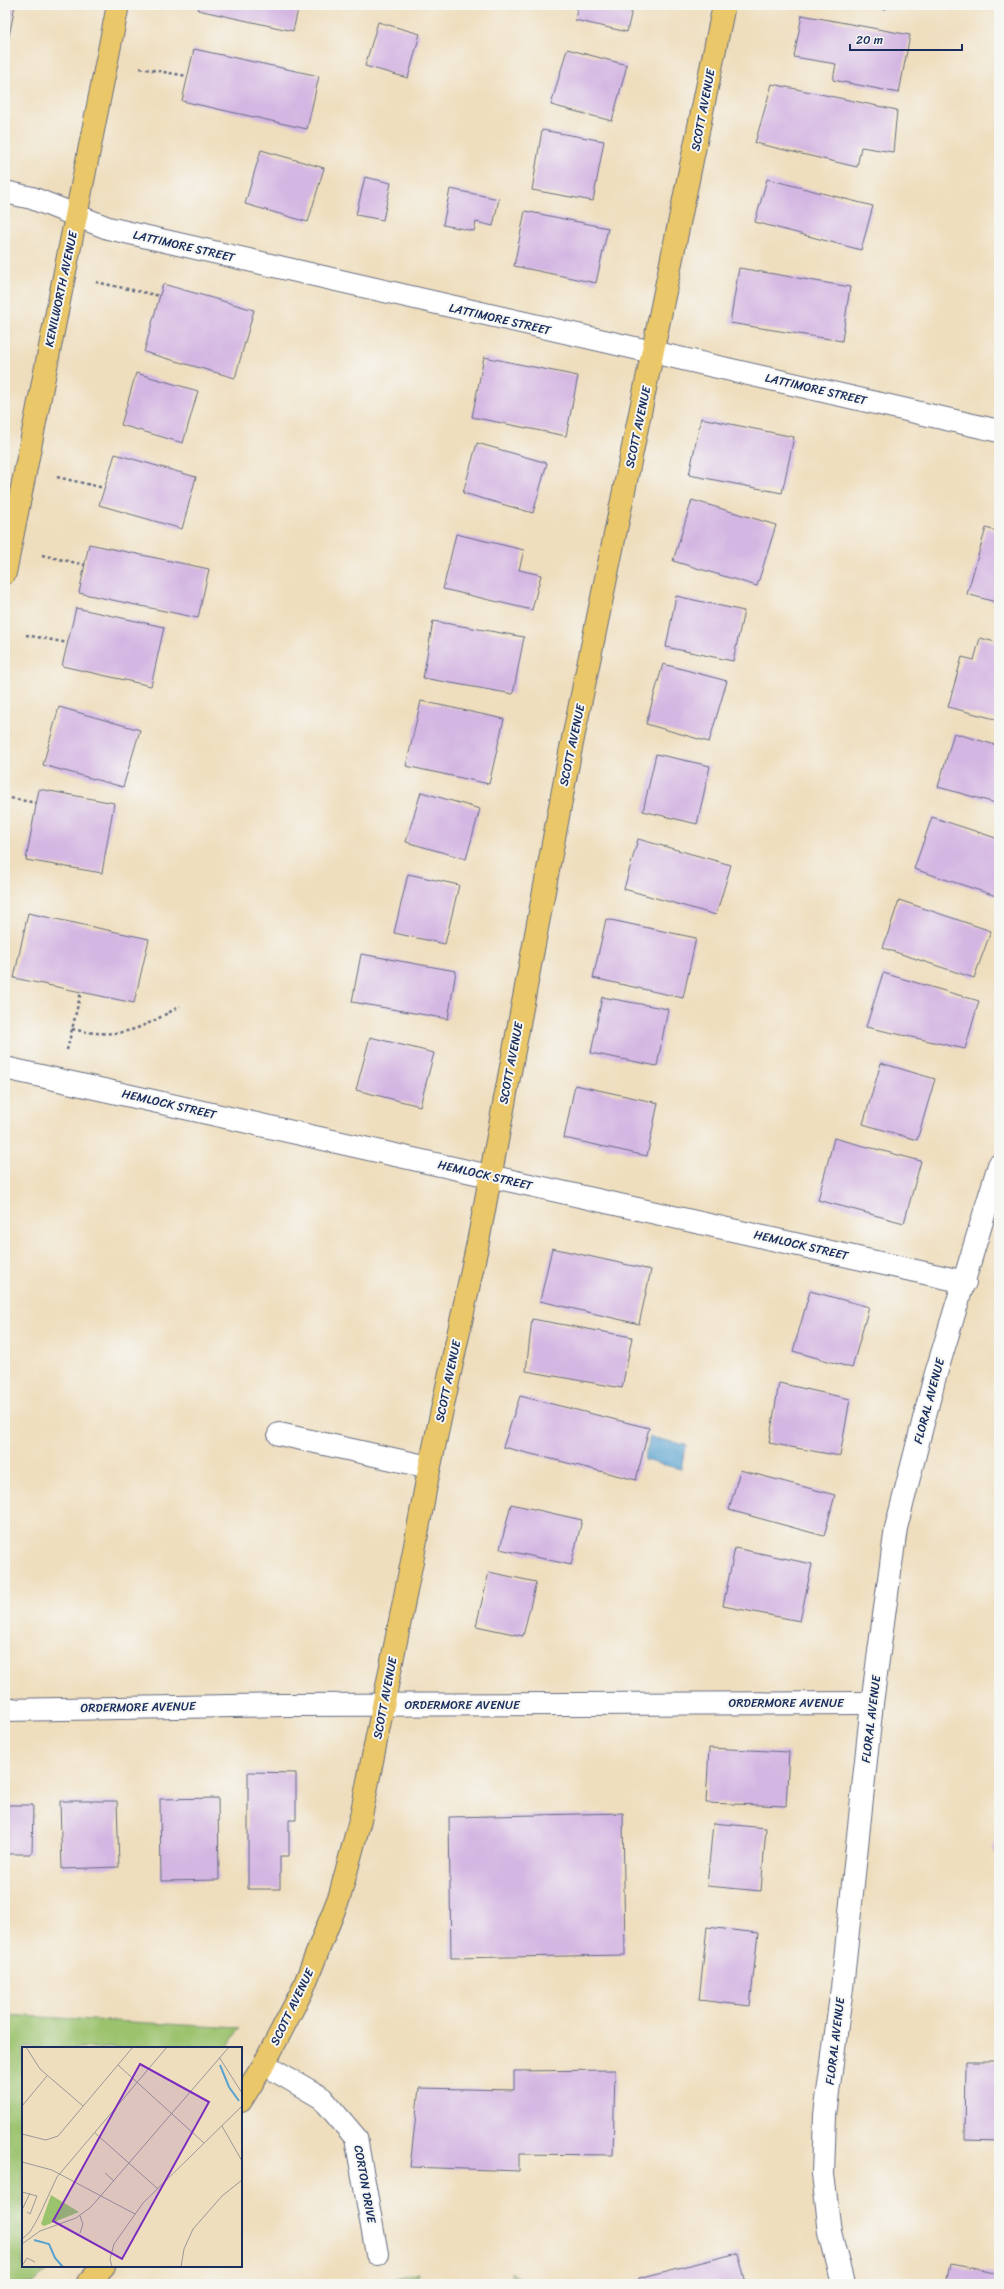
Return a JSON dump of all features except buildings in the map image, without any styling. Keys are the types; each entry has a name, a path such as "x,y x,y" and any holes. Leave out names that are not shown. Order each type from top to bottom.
{"main road":[{"name":"KENILWORTH AVENUE","path":"5,573 36,406 77,215 118,5"},
{"name":"SCOTT AVENUE","path":"242,2099 264,2064 302,1991 340,1895 360,1816 429,1467 478,1242 570,753 654,354 724,5"},
{"path":"87,2284 103,2267"}],"street":[{"name":"LATTIMORE STREET","path":"5,192 32,198 108,228 654,354 821,389 999,431"},
{"name":"HEMLOCK STREET","path":"5,1068 965,1282"},
{"name":"FLORAL AVENUE","path":"843,2284 830,2232 823,2163 826,2115 842,1988 872,1703 896,1528 934,1380 999,1166"},
{"path":"279,1434 429,1467"},
{"name":"ORDERMORE AVENUE","path":"5,1710 284,1705 872,1703"},
{"name":"CORTON DRIVE","path":"264,2064 322,2098 356,2138 377,2254"}],"path":[{"path":"140,68 187,76"},
{"path":"96,282 160,296"},
{"path":"57,477 104,488"},
{"path":"42,555 85,565"},
{"path":"26,635 68,643"},
{"path":"5,798 36,803"},
{"path":"66,1053 81,992"},
{"path":"72,1030 113,1035 136,1030 180,1006"}],"green space":[{"path":"5,2015 239,2028 228,2047 22,2047 22,2267 50,2267 34,2284 5,2284"},
{"path":"511,2272 526,2284 510,2284"},
{"path":"418,2273 417,2284 395,2284 394,2279"}],"water":[{"path":"650,1437 686,1445 681,1469 644,1460"}]}
